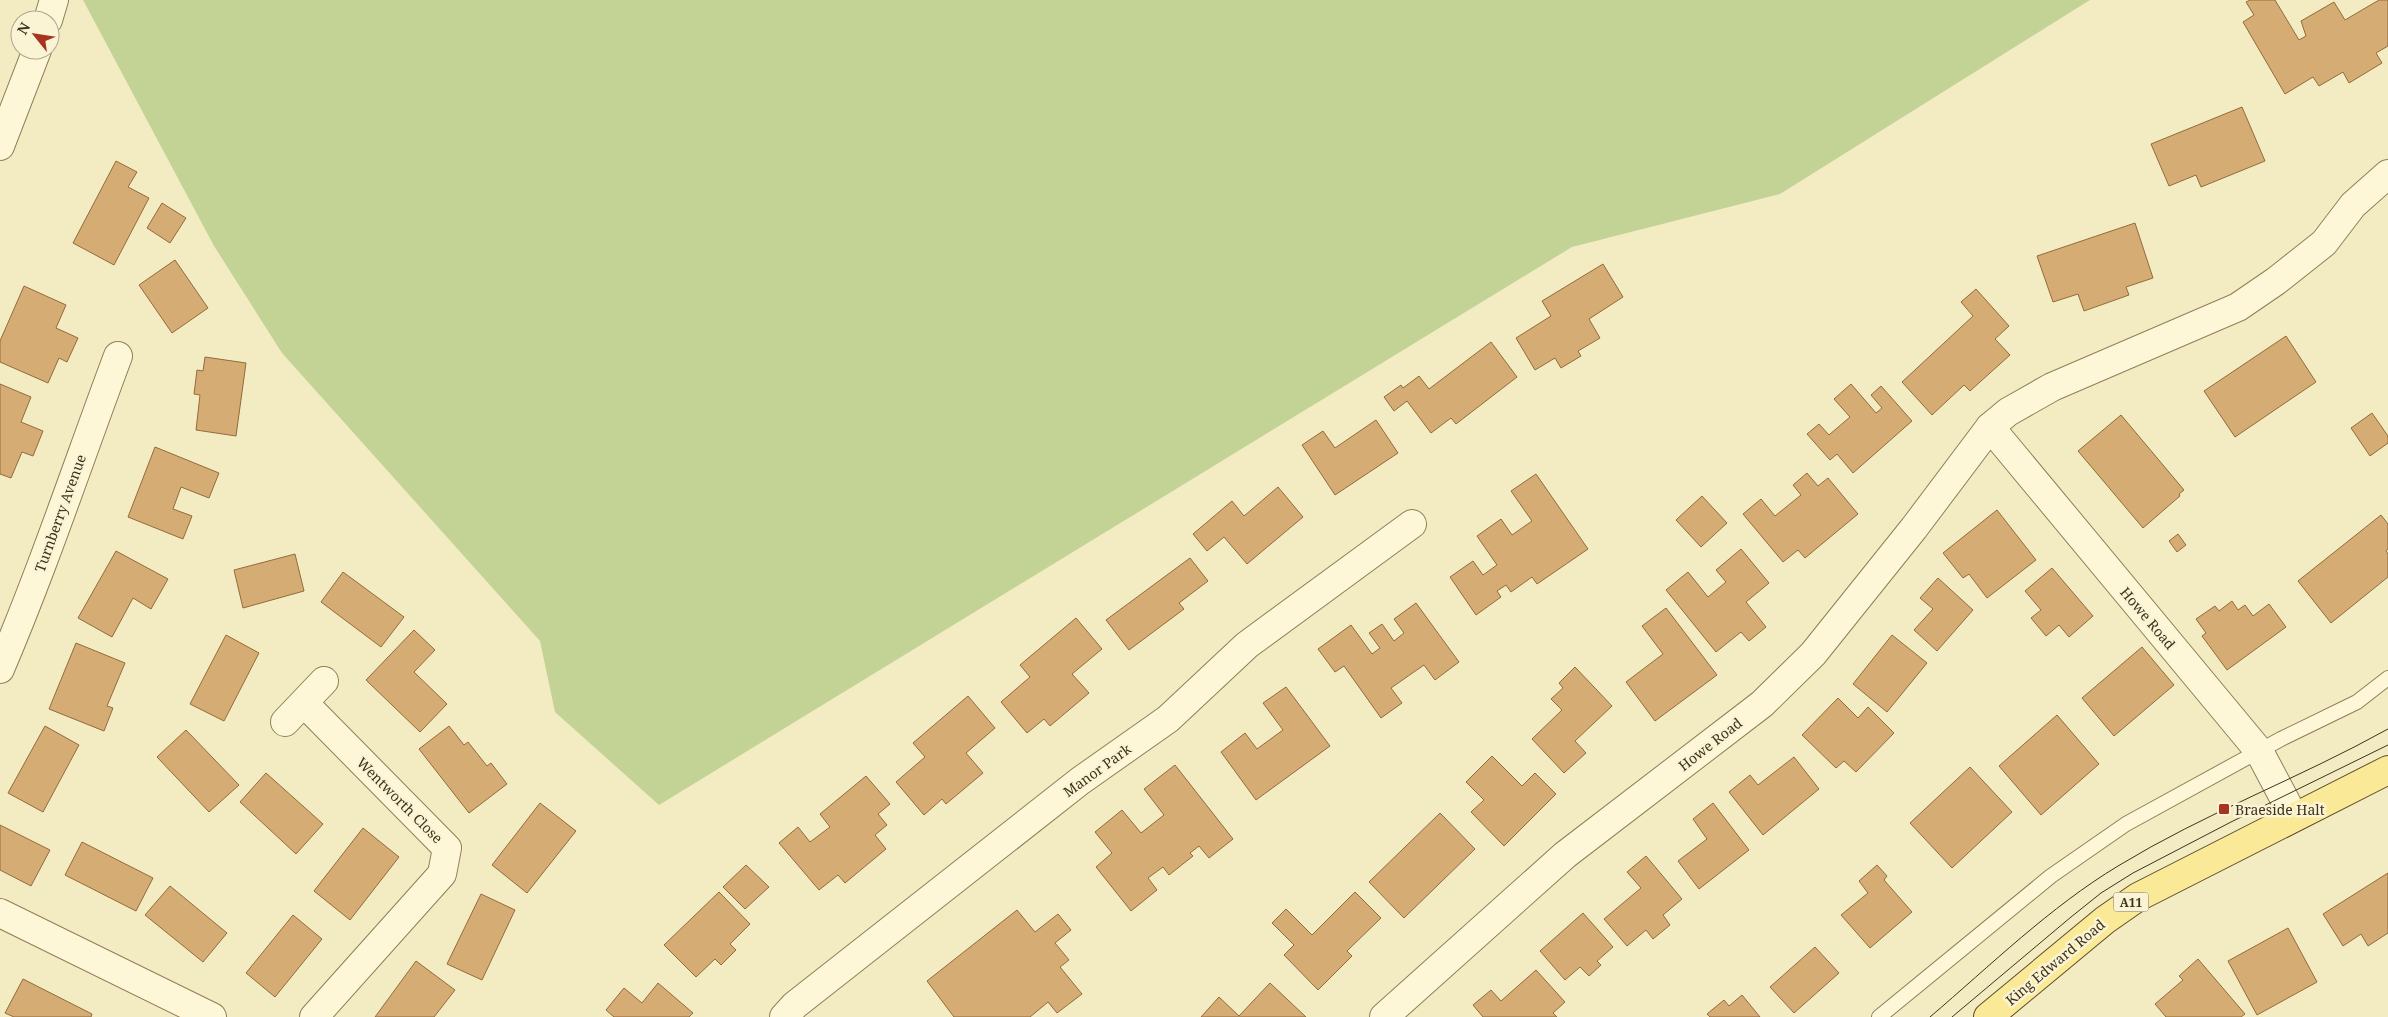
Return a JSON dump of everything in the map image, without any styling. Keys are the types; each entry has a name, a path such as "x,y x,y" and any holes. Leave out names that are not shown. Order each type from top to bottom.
{"main road":[{"name":"King Edward Road","path":"1988,1017 2105,920 2138,897 2388,770"}],"street":[{"path":"0,146 33,60"},
{"name":"Howe Road","path":"1384,1017 1565,855 1762,704 1812,654 1914,528 1990,427 2008,412 2052,387 2238,307 2276,281 2324,243 2353,205 2388,174"},
{"name":"Turnberry Avenue","path":"0,668 28,603 118,356"},
{"name":"Howe Road","path":"1990,427 2259,751 2294,818"},
{"name":"Manor Park","path":"784,1017 809,994 1080,781 1168,719 1247,645 1412,524"},
{"path":"285,722 324,681"},
{"name":"Wentworth Close","path":"304,703 447,848 442,874 314,1017"},
{"path":"0,914 170,1008 212,1017"}],"lane":[{"path":"1879,1017 2051,876 2126,824 2259,751 2357,702 2388,678"}],"green space":[{"path":"83,0 2090,0 1780,194 1572,247 659,805 555,712 540,641 282,353 214,246"}],"building":[{"path":"2250,0 2275,0 2299,40 2306,36 2301,21 2334,2 2345,20 2379,0 2388,0 2388,46 2376,53 2382,63 2349,83 2343,72 2319,86 2313,77 2285,94 2243,22 2254,15 2246,2"},
{"path":"2242,107 2265,161 2201,187 2196,175 2169,186 2151,144"},
{"path":"116,161 137,172 128,187 149,198 114,265 73,243"},
{"path":"162,203 186,218 170,243 147,228"},
{"path":"2135,223 2153,278 2126,287 2129,295 2084,311 2078,294 2053,302 2037,256"},
{"path":"175,260 208,308 172,333 139,285"},
{"path":"1603,264 1623,297 1589,319 1600,338 1578,351 1581,356 1561,368 1555,358 1535,370 1516,338 1551,316 1542,301"},
{"path":"24,286 66,305 56,328 78,338 67,362 59,358 48,383 0,362 0,341"},
{"path":"1976,289 2009,326 1995,339 2010,355 1970,391 1964,385 1932,415 1902,382 1973,316 1961,302"},
{"path":"2286,336 2316,382 2235,437 2204,391"},
{"path":"1491,342 1517,377 1456,424 1451,418 1431,433 1407,401 1394,411 1384,397 1401,385 1403,388 1419,376 1429,389"},
{"path":"205,357 246,363 236,436 196,430 200,395 194,394 197,370 203,371"},
{"path":"0,384 31,397 21,422 43,431 33,456 22,452 11,478 0,474"},
{"path":"1851,384 1876,413 1882,408 1871,395 1881,386 1912,421 1853,473 1837,454 1830,460 1807,434 1819,424 1829,435 1850,417 1834,399"},
{"path":"2372,413 2388,436 2388,443 2370,456 2351,428"},
{"path":"2121,415 2184,490 2179,494 2180,496 2143,528 2078,451"},
{"path":"1376,420 1398,453 1335,495 1302,445 1323,431 1335,448"},
{"path":"155,447 219,473 209,498 181,487 173,509 192,516 183,539 128,517"},
{"path":"1807,473 1818,486 1828,478 1858,514 1805,558 1798,550 1783,562 1743,514 1761,499 1775,516 1801,495 1793,485"},
{"path":"1536,474 1588,549 1537,584 1532,577 1511,592 1506,585 1497,591 1501,597 1476,615 1450,577 1473,561 1483,575 1497,565 1477,536 1501,519 1512,535 1532,521 1511,491"},
{"path":"1278,487 1303,517 1247,564 1224,537 1207,551 1193,534 1232,501 1244,516"},
{"path":"1702,496 1727,523 1701,547 1676,520"},
{"path":"1997,510 2036,560 1987,598 1969,574 1963,578 1943,553"},
{"path":"2381,515 2388,524 2388,549 2386,551 2388,554 2388,577 2331,623 2298,581"},
{"path":"2178,534 2186,545 2177,552 2169,541"},
{"path":"1741,549 1769,583 1746,602 1766,627 1749,641 1741,632 1716,652 1666,590 1688,572 1708,597 1726,582 1716,570"},
{"path":"116,551 168,579 151,609 133,598 112,637 78,618"},
{"path":"295,554 304,591 243,608 234,570"},
{"path":"1190,558 1208,581 1179,603 1184,609 1129,650 1106,620"},
{"path":"2052,568 2093,616 2069,637 2059,625 2046,636 2031,618 2041,610 2025,591"},
{"path":"343,572 404,617 381,647 321,602"},
{"path":"1938,578 1973,610 1937,651 1914,630 1933,609 1920,598"},
{"path":"2232,601 2238,610 2245,605 2253,616 2269,604 2286,627 2227,670 2202,636 2206,633 2196,619 2215,606 2219,611"},
{"path":"1416,603 1459,662 1435,680 1424,665 1391,688 1402,703 1381,718 1344,666 1335,672 1318,649 1351,625 1372,654 1380,648 1369,633 1382,624 1394,641 1404,633 1394,619"},
{"path":"1666,608 1717,675 1655,721 1626,682 1663,654 1642,626"},
{"path":"1076,618 1102,649 1072,674 1089,693 1050,726 1044,719 1027,733 1001,702 1030,677 1020,665"},
{"path":"414,630 435,650 414,672 447,704 420,732 366,680"},
{"path":"226,635 259,653 224,721 190,704"},
{"path":"1892,635 1927,663 1887,712 1853,684"},
{"path":"76,643 125,663 107,706 113,708 104,731 49,709"},
{"path":"2142,647 2174,685 2114,736 2082,698"},
{"path":"1575,667 1612,706 1575,741 1586,753 1564,773 1532,739 1562,710 1551,699 1563,688 1559,683"},
{"path":"1286,687 1330,746 1256,800 1221,752 1245,733 1257,749 1283,730 1263,703"},
{"path":"968,696 995,728 966,753 983,773 946,804 942,799 924,815 896,782 925,757 913,743"},
{"path":"1838,698 1858,718 1868,707 1894,733 1856,772 1844,761 1836,768 1802,735"},
{"path":"2057,715 2099,764 2041,815 1999,766"},
{"path":"45,726 79,745 43,812 8,793"},
{"path":"449,726 464,745 468,742 487,766 491,763 507,784 469,813 419,749"},
{"path":"186,730 239,785 209,812 157,757"},
{"path":"1492,756 1522,786 1535,773 1556,794 1504,846 1471,812 1484,800 1466,782"},
{"path":"1794,757 1819,789 1763,835 1729,792 1750,775 1758,785"},
{"path":"1175,765 1233,839 1209,858 1199,846 1190,853 1193,856 1169,875 1163,867 1148,878 1157,890 1131,911 1096,867 1112,853 1095,832 1122,810 1141,833 1164,815 1144,789"},
{"path":"1970,767 2012,812 1952,868 1910,823"},
{"path":"266,773 323,824 296,854 240,802"},
{"path":"866,776 890,804 878,814 887,825 875,835 886,849 845,883 838,875 819,890 779,843 798,827 810,842 830,827 820,814"},
{"path":"540,803 576,831 527,893 492,865"},
{"path":"1713,803 1749,850 1699,889 1678,861 1707,839 1693,819"},
{"path":"1440,813 1475,849 1404,918 1369,882"},
{"path":"0,825 50,850 31,886 0,870"},
{"path":"363,828 399,857 350,920 314,891"},
{"path":"82,842 153,878 136,911 65,875"},
{"path":"1646,856 1682,899 1663,915 1670,925 1653,939 1646,930 1627,946 1604,919 1641,888 1627,872"},
{"path":"746,865 769,887 745,909 723,887"},
{"path":"1877,865 1887,876 1884,880 1912,912 1870,948 1841,915 1868,893 1859,881"},
{"path":"2388,873 2388,933 2368,946 2361,934 2343,946 2323,914"},
{"path":"170,886 227,933 203,962 145,915"},
{"path":"719,892 750,924 730,944 736,950 721,965 715,959 696,977 664,945"},
{"path":"1355,892 1381,918 1347,951 1352,956 1318,990 1284,955 1294,945 1272,923 1286,909 1312,935"},
{"path":"481,894 515,910 482,980 447,964"},
{"path":"1017,910 1035,932 1058,914 1071,930 1055,943 1069,960 1060,967 1082,994 1057,1013 1048,1002 1030,1017 954,1017 927,981"},
{"path":"1583,913 1613,947 1597,961 1601,965 1589,976 1580,967 1565,980 1540,951"},
{"path":"293,915 322,939 275,997 246,973"},
{"path":"2288,928 2317,982 2257,1015 2228,961"},
{"path":"1815,947 1839,973 1794,1013 1770,987"},
{"path":"2198,959 2245,1014 2241,1017 2166,1017 2155,1004 2183,980 2179,976"},
{"path":"416,961 455,990 434,1017 375,1017"},
{"path":"1536,970 1565,1002 1553,1013 1557,1017 1483,1017 1473,1005 1491,990 1501,1001"},
{"path":"23,979 92,1014 91,1017 14,1017 5,1013"},
{"path":"658,983 693,1013 689,1017 614,1017 606,1010 624,988 642,1003"},
{"path":"1270,983 1306,1017 1201,1017 1219,997 1239,1016"},
{"path":"1742,995 1760,1017 1710,1017 1707,1014 1724,1000 1729,1006"}],"tram line":[{"path":"1930,1017 2045,918 2118,866 2218,812 2321,764 2388,729"},
{"path":"1952,1017 2101,893 2133,873 2231,822 2388,745"}],"place":[{"name":"Braeside Halt","path":"2224,809"}]}
